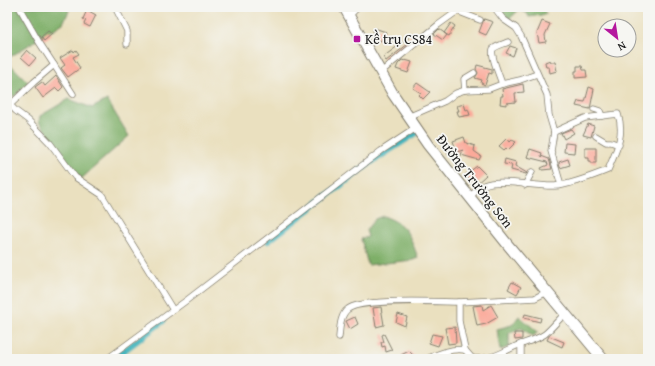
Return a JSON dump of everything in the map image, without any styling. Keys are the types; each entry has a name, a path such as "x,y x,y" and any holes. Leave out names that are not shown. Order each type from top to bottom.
{"highway":[{"name":"Đường Trường Sơn","path":"346,11 408,117 428,145 564,314 603,359"}],"street":[{"path":"19,7 39,42 73,94"},
{"path":"115,7 127,31 126,44"},
{"path":"346,11 358,7"},
{"path":"381,72 463,7"},
{"path":"494,7 503,19 516,28 521,36 547,95 549,115 554,132 551,151 561,185"},
{"path":"457,11 480,20"},
{"path":"502,84 495,64 493,51 494,48 508,42"},
{"path":"54,65 9,105 28,120 50,143 75,177 102,195 173,310"},
{"path":"465,90 464,79 474,73"},
{"path":"408,117 445,101 456,93 465,90 489,89 537,74"},
{"path":"594,109 600,111 602,116"},
{"path":"470,197 483,185 492,183 501,182 536,186 561,185 608,170 621,138 618,114 585,118 554,132"},
{"path":"107,359 381,151 416,128"},
{"path":"596,136 606,142 611,142 618,145"},
{"path":"525,185 532,172"},
{"path":"339,337 344,315 346,311 353,306 384,302 459,302 535,298 547,292"},
{"path":"459,302 459,321 465,350 472,358 486,358 494,356 536,339 546,333 564,314"},
{"path":"521,344 521,359"},
{"path":"427,359 438,354 460,349 465,350"}],"green space":[{"path":"7,7 67,7 69,11 63,23 7,59"},
{"path":"505,7 540,7 547,14 529,17 527,13 519,10 509,19 501,10"},
{"path":"7,61 28,82 14,97 7,89"},
{"path":"69,99 92,108 107,100 129,136 81,179 39,122 40,116"},
{"path":"383,216 391,219 403,227 413,243 418,258 413,260 368,265 361,239 368,237 366,230 375,219"},
{"path":"519,316 538,332 533,336 521,328 509,333 509,347 500,350 497,329 512,325"}],"building":[{"path":"87,10 96,15 90,27 84,24 86,20 83,19"},
{"path":"484,19 493,22 486,35 479,32"},
{"path":"542,21 550,24 545,35 546,42 539,43 537,33"},
{"path":"451,23 455,26 449,36 444,33"},
{"path":"374,28 386,32 381,41 377,39 378,36 372,33"},
{"path":"439,29 447,35 443,40 434,34"},
{"path":"48,31 52,34 44,41 41,37"},
{"path":"414,34 417,37 386,61 383,57"},
{"path":"510,46 516,48 513,56 506,53"},
{"path":"27,50 36,58 30,65 21,57"},
{"path":"73,50 74,52 76,50 79,54 73,57 80,68 68,77 61,68 65,65 60,58"},
{"path":"402,60 412,62 408,73 396,69"},
{"path":"550,60 551,62 555,62 557,71 550,73 549,67 546,67 545,62"},
{"path":"477,65 492,69 492,74 489,73 485,85 481,83 482,80 475,78 478,73 476,69"},
{"path":"577,66 582,66 583,70 586,70 587,77 575,78"},
{"path":"56,76 63,87 59,91 56,88 43,98 35,87 42,82 45,86"},
{"path":"417,83 430,92 423,99 419,95 421,93 413,88"},
{"path":"523,84 524,92 515,93 516,102 506,103 506,105 500,104 501,96 503,96 502,89"},
{"path":"589,87 594,89 590,109 576,106 578,101 585,102"},
{"path":"464,104 470,115 459,117 457,106"},
{"path":"588,124 594,126 591,137 583,135"},
{"path":"571,129 574,133 564,139 561,133"},
{"path":"464,137 466,143 475,146 474,151 481,156 479,160 461,155 463,150 448,155 447,150 455,147 453,141"},
{"path":"507,138 510,142 512,140 516,142 508,150 506,148 504,150 499,146"},
{"path":"565,143 575,144 574,153 564,152"},
{"path":"585,148 596,148 596,163 591,163 589,158 585,158"},
{"path":"530,149 542,153 541,156 549,159 552,169 542,170 541,168 548,165 547,162 527,157"},
{"path":"505,159 516,162 515,166 527,173 511,170 512,165 504,164"},
{"path":"568,159 570,165 560,168 559,162"},
{"path":"477,166 486,175 474,186 465,175"},
{"path":"512,282 521,287 517,294 508,289"},
{"path":"482,305 483,310 491,305 498,317 486,324 477,326 473,306"},
{"path":"381,307 384,325 376,327 373,308"},
{"path":"398,314 407,317 405,326 396,322"},
{"path":"525,314 541,318 540,322 524,318"},
{"path":"355,317 358,324 350,329 346,321"},
{"path":"455,327 456,343 448,344 445,328"},
{"path":"514,333 522,333 522,339 515,340"},
{"path":"384,334 392,350 386,352 385,346 382,347 381,342 384,342 382,335"},
{"path":"432,334 442,336 438,346 429,343"},
{"path":"549,336 564,342 562,347 547,340"},
{"path":"409,351 417,359 406,359 401,355"}],"waterway":[{"path":"268,241 370,163 418,132"},
{"path":"113,359 163,321"}],"place":[{"name":"Kề trụ CS84","path":"357,39"}]}
